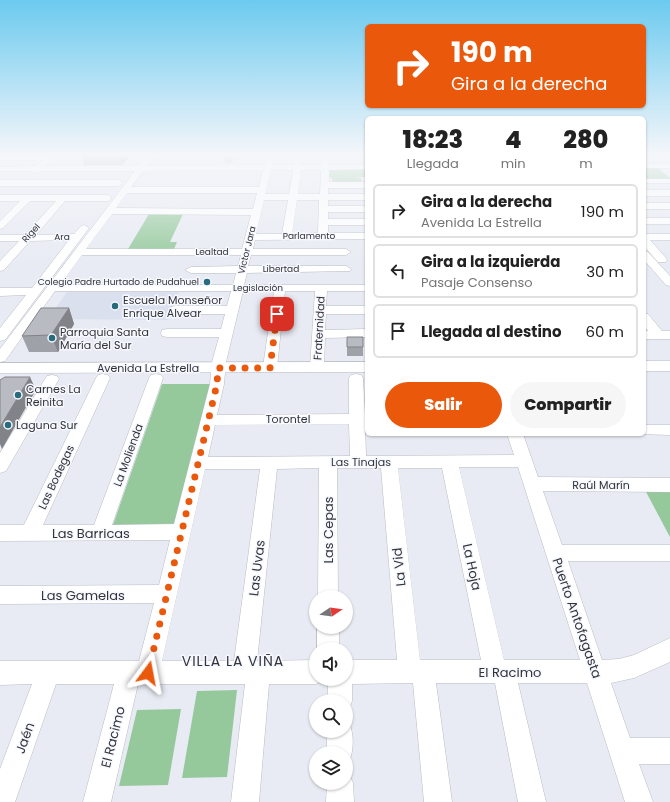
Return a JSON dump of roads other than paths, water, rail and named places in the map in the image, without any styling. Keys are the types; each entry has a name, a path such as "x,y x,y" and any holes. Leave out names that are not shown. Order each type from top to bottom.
{"main road":[{"path":"646,366 670,366"},
{"name":"Avenida La Estrella","path":"0,379 156,378 270,368 317,367 363,374"},
{"name":"Avenida La Estrella","path":"0,368 217,373 363,374"},
{"path":"646,377 670,377"}],"street":[{"path":"0,337 6,322 35,291 108,198 115,192"},
{"path":"0,358 109,211 119,192"},
{"path":"257,192 292,197 365,197"},
{"path":"287,236 293,192"},
{"path":"323,236 324,192"},
{"path":"646,193 670,193"},
{"name":"Víctor Jara","path":"181,532 208,420 226,333 262,194"},
{"path":"2,198 108,198"},
{"path":"0,226 28,198"},
{"name":"Rigel","path":"0,268 63,198"},
{"path":"646,206 670,206"},
{"path":"324,209 365,209"},
{"path":"109,211 257,212"},
{"path":"646,221 670,221"},
{"path":"323,222 365,222"},
{"name":"Parlamento","path":"251,236 365,236"},
{"path":"346,236 347,288"},
{"name":"Ara","path":"0,238 77,237"},
{"path":"646,237 670,237"},
{"path":"646,242 670,268"},
{"name":"Lealtad","path":"79,252 346,252"},
{"path":"657,254 670,254"},
{"path":"646,256 670,283"},
{"name":"Libertad","path":"191,270 346,269"},
{"path":"646,270 659,270"},
{"name":"Legislación","path":"52,288 365,288"},
{"path":"270,368 280,288"},
{"name":"Fraternidad","path":"317,367 321,288"},
{"path":"0,292 35,291"},
{"path":"175,310 232,310"},
{"path":"320,310 365,310"},
{"path":"646,319 664,335"},
{"path":"167,333 226,333"},
{"path":"319,334 365,334"},
{"path":"646,335 664,335"},
{"path":"358,462 362,419 363,374"},
{"path":"0,468 52,378"},
{"name":"Las Bodegas","path":"30,533 103,378"},
{"name":"La Molienda","path":"100,532 156,378"},
{"name":"Torontel","path":"208,420 362,419"},
{"path":"646,430 670,430"},
{"name":"Puerto Antofagasta","path":"516,436 639,802"},
{"name":"Las Tinajas","path":"198,463 524,461"},
{"name":"Las Uvas","path":"245,802 251,672 269,462"},
{"name":"Las Cepas","path":"328,462 328,590"},
{"name":"La Vid","path":"389,462 416,672 438,802"},
{"name":"La Hoja","path":"449,462 499,672 532,802"},
{"name":"Raúl Marín","path":"532,484 670,485"},
{"name":"Las Barricas","path":"0,533 181,532"},
{"name":"El Racimo","path":"97,802 138,673 166,594 181,532"},
{"path":"555,553 670,553"},
{"name":"Las Gamelas","path":"0,595 166,594"},
{"name":"El Racimo","path":"353,672 611,671 633,668 655,659 670,649"},
{"path":"0,673 309,672"},
{"name":"Jaén","path":"1,802 48,673"},
{"path":"622,751 670,751"},
{"path":"340,790 340,802"}],"place":[{"name":"Colegio Padre Hurtado de Pudahuel","path":"207,282"},
{"name":"Escuela Monseñor Enrique Alvear","path":"115,306"},
{"name":"Parroquia Santa María del Sur","path":"52,338"},
{"name":"Carnes La Reinita","path":"18,395"},
{"name":"Laguna Sur","path":"8,425"}],"district":[{"name":"VILLA LA VIÑA","path":"233,661"}]}
